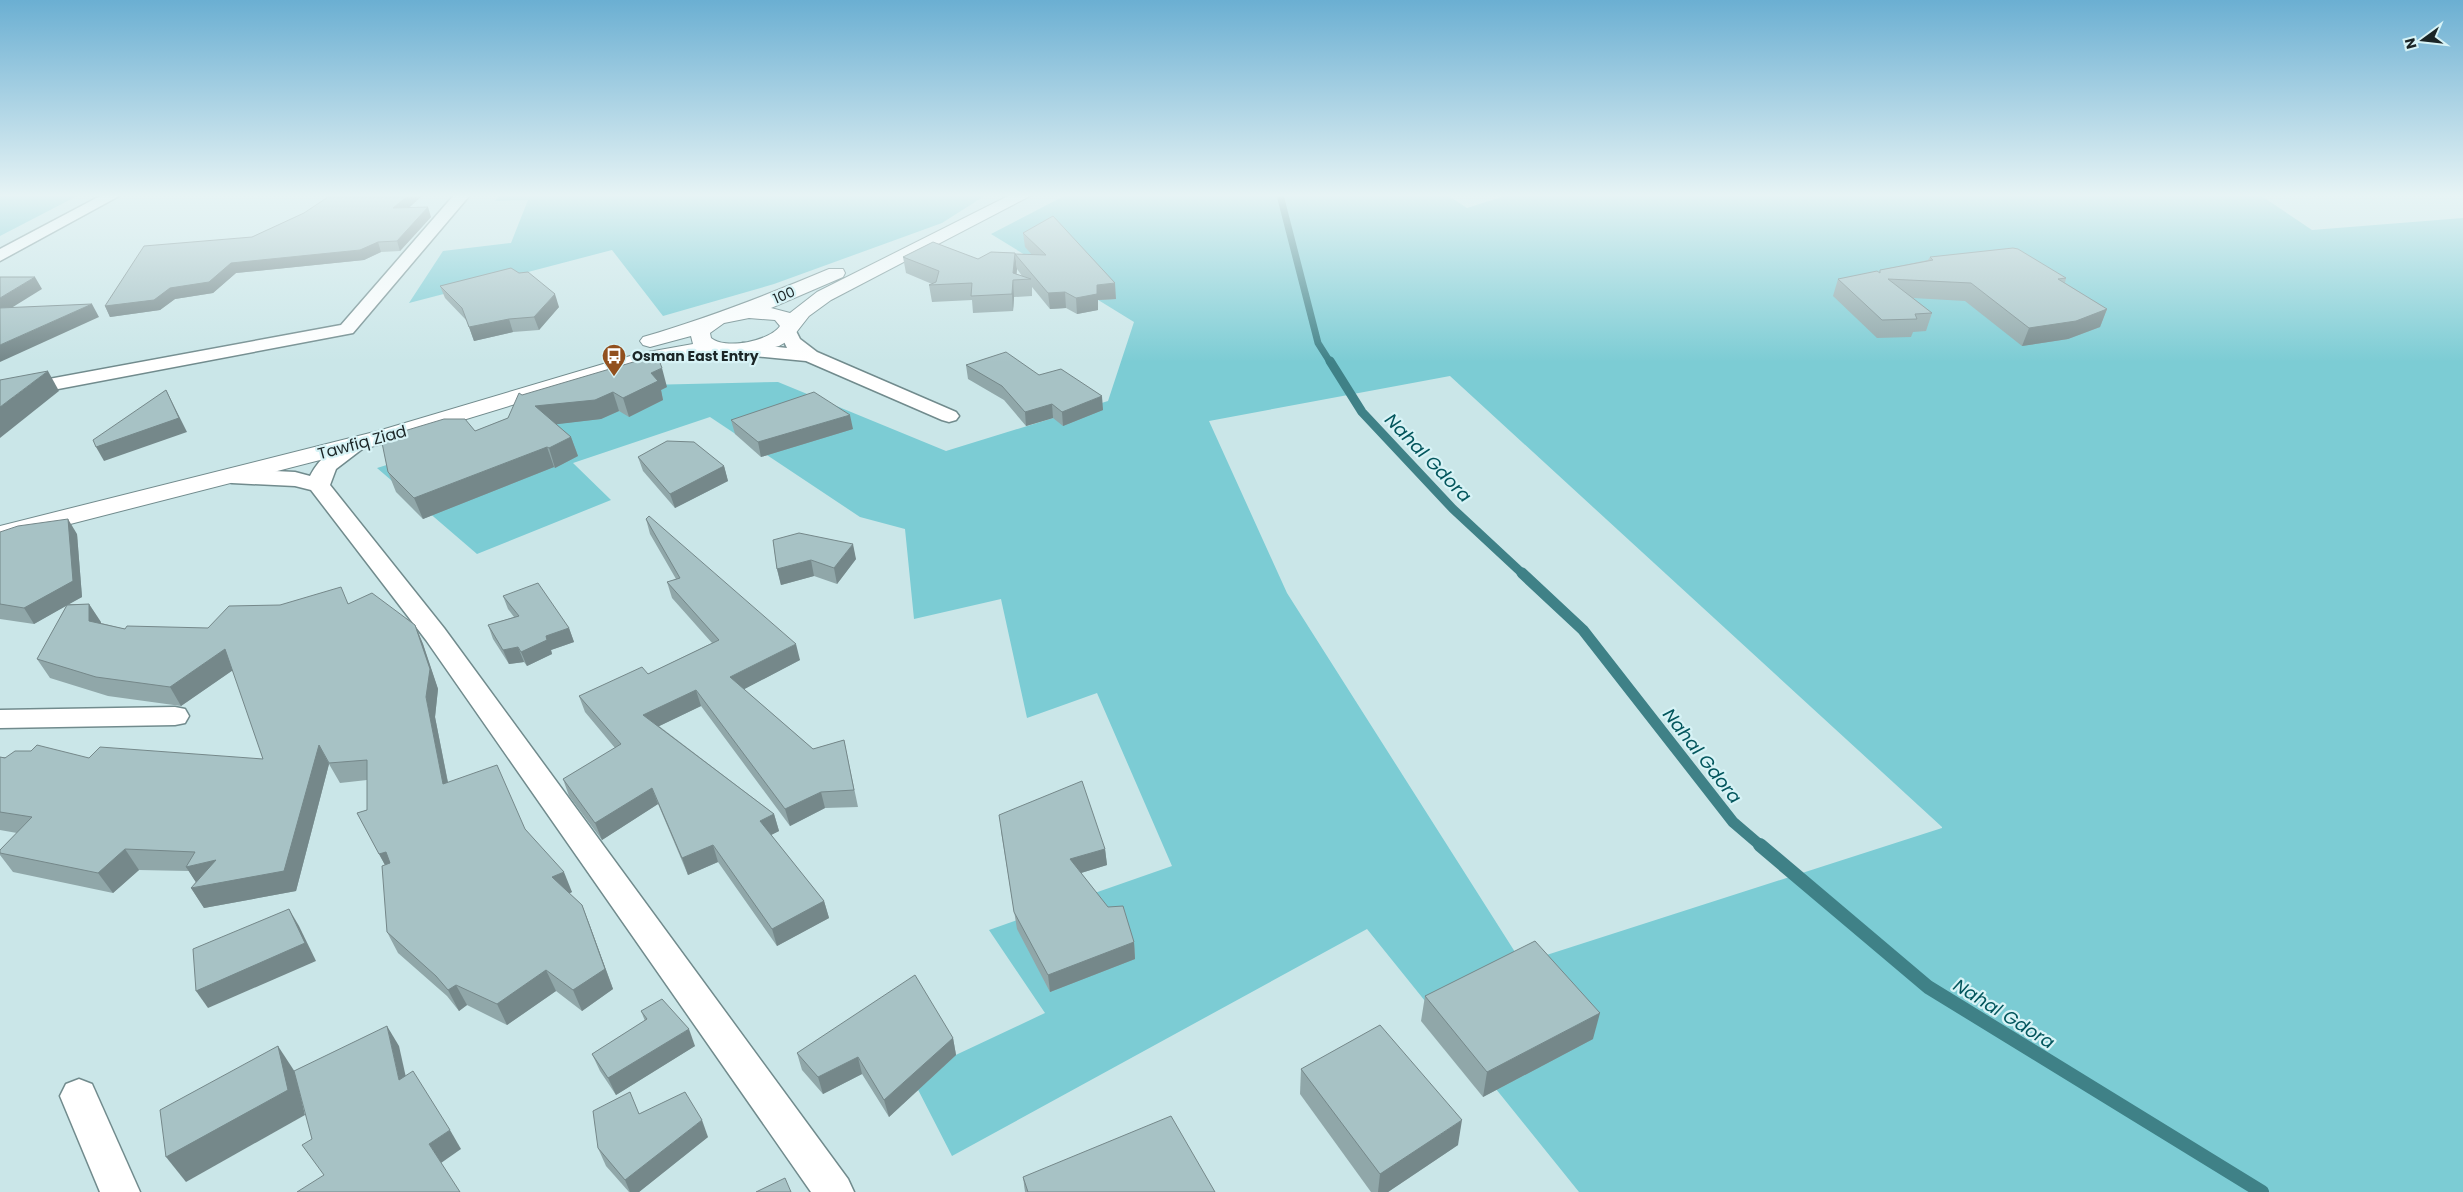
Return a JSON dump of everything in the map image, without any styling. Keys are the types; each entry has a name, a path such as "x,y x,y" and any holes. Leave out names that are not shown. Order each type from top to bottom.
{"main road":[{"name":"100","path":"706,325 773,300 883,251"},
{"name":"100","path":"733,349 773,342 808,307 847,283 914,251"},
{"name":"100","path":"736,314 773,313 782,316 789,328"},
{"path":"706,325 700,331 699,337 702,343 733,349"},
{"name":"Tawfiq Ziad","path":"0,517 392,416 706,325"},
{"name":"Tawfiq Ziad","path":"0,534 359,443 518,398 630,362 689,350 733,349"}],"street":[{"path":"0,394 347,329 415,251"},
{"path":"789,328 789,339 796,347 810,356 949,416"},
{"path":"733,349 810,356"},
{"path":"319,485 321,473 333,458 359,443"},
{"path":"232,476 295,479 319,485 435,634 834,1192"},
{"path":"0,719 175,716"},
{"path":"79,1096 120,1192"}],"shaded area":[{"path":"443,251 446,251 610,251 409,303"},
{"path":"612,251 866,251 774,284 663,316"},
{"path":"1018,251 2463,251 2463,1192 1579,1192 1367,929 952,1156 911,1076 1045,1013 989,930 1172,866 1097,693 1027,718 1001,599 914,619 905,529 860,517 710,417 573,463 611,500 477,554 377,468 645,385 778,382 946,451 1108,401 1134,322","holes":["1450,376 1942,828 1522,963 1287,593 1209,421"]}],"building":[{"path":"141,251 354,251 231,263 209,282 170,288 154,300 105,306"},
{"path":"916,251 956,251 978,259 991,252 1015,253 1013,273 1031,279 1013,280 1012,294 971,296 972,283 929,285 936,282 939,271 903,257"},
{"path":"1041,251 1085,251 1115,283 1097,285 1097,294 1076,298 1065,292 1048,293 1015,254 1046,255"},
{"path":"1989,251 2021,251 2066,278 2058,279 2107,309 2076,321 2029,328 1971,283 1888,279 1932,313 1915,314 1917,319 1882,320 1838,279 1877,271 1880,273 1880,270 1933,260 1930,257"},
{"path":"511,268 519,273 528,272 555,294 534,317 509,319 469,327 462,308 440,286"},
{"path":"0,277 35,277 0,298"},
{"path":"92,304 0,345 0,308"},
{"path":"1006,352 1039,375 1061,369 1102,396 1062,412 1052,404 1025,412 1002,386 966,365"},
{"path":"657,355 662,368 651,373 658,381 623,398 613,392 595,400 535,406 571,437 549,448 547,447 414,498 388,472 381,438 444,419 465,419 475,431 508,418 519,393 522,395"},
{"path":"48,371 0,407 0,380"},
{"path":"166,390 179,418 96,447 93,440"},
{"path":"814,392 850,415 758,442 731,420"},
{"path":"667,441 694,442 724,466 670,494 638,457"},
{"path":"649,516 796,644 730,677 813,749 844,740 854,790 821,792 785,809 696,690 643,715 774,814 760,821 824,901 772,929 713,845 682,858 652,788 595,823 563,779 621,744 579,696 642,667 648,674 719,640 667,582 680,578 646,519"},
{"path":"68,519 73,581 24,608 0,604 0,532 18,526"},
{"path":"799,533 853,544 834,568 811,560 777,569 773,540"},
{"path":"538,583 569,628 546,636 547,640 521,652 518,647 503,650 488,625 519,616 503,596"},
{"path":"341,587 348,604 372,593 415,625 430,669 426,697 443,784 497,765 525,829 564,872 552,877 582,905 605,969 573,990 546,970 497,1004 456,985 448,990 436,976 387,932 382,866 390,863 386,852 379,854 357,813 367,810 367,760 329,763 319,745 284,871 191,888 216,860 186,867 195,852 125,849 98,873 0,853 0,850 32,817 0,812 0,757 5,758 15,751 31,751 37,745 89,758 100,747 263,759 225,649 170,687 96,677 37,659 67,605 89,604 89,621 125,629 127,626 208,628 229,606 280,605"},
{"path":"1082,781 1105,849 1070,859 1108,907 1123,906 1134,942 1048,975 1014,912 999,815"},
{"path":"289,909 305,943 196,991 193,949"},
{"path":"1535,941 1600,1013 1487,1072 1425,996"},
{"path":"915,975 953,1038 884,1100 858,1057 818,1077 797,1053"},
{"path":"662,999 689,1029 608,1078 592,1054 647,1019 641,1011"},
{"path":"1380,1025 1462,1120 1380,1174 1301,1069"},
{"path":"387,1026 399,1080 413,1071 450,1130 429,1144 460,1192 297,1192 324,1175 302,1145 312,1139 294,1071"},
{"path":"278,1046 288,1090 166,1157 160,1110"},
{"path":"630,1092 639,1114 685,1092 702,1120 625,1180 598,1148 593,1111"},
{"path":"1171,1116 1215,1192 1028,1192 1023,1177"},
{"path":"785,1178 791,1192 756,1192"}],"waterway":[{"name":"Nahal Gdora","path":"1294,251 1318,343 1330,362"},
{"name":"Nahal Gdora","path":"1330,361 1362,412 1453,509 1524,575"},
{"name":"Nahal Gdora","path":"1522,573 1583,630 1733,822 1761,846"},
{"name":"Nahal Gdora","path":"1760,845 1928,987 2262,1192"}],"place":[{"name":"Osman East Entry","path":"614,377"}]}
